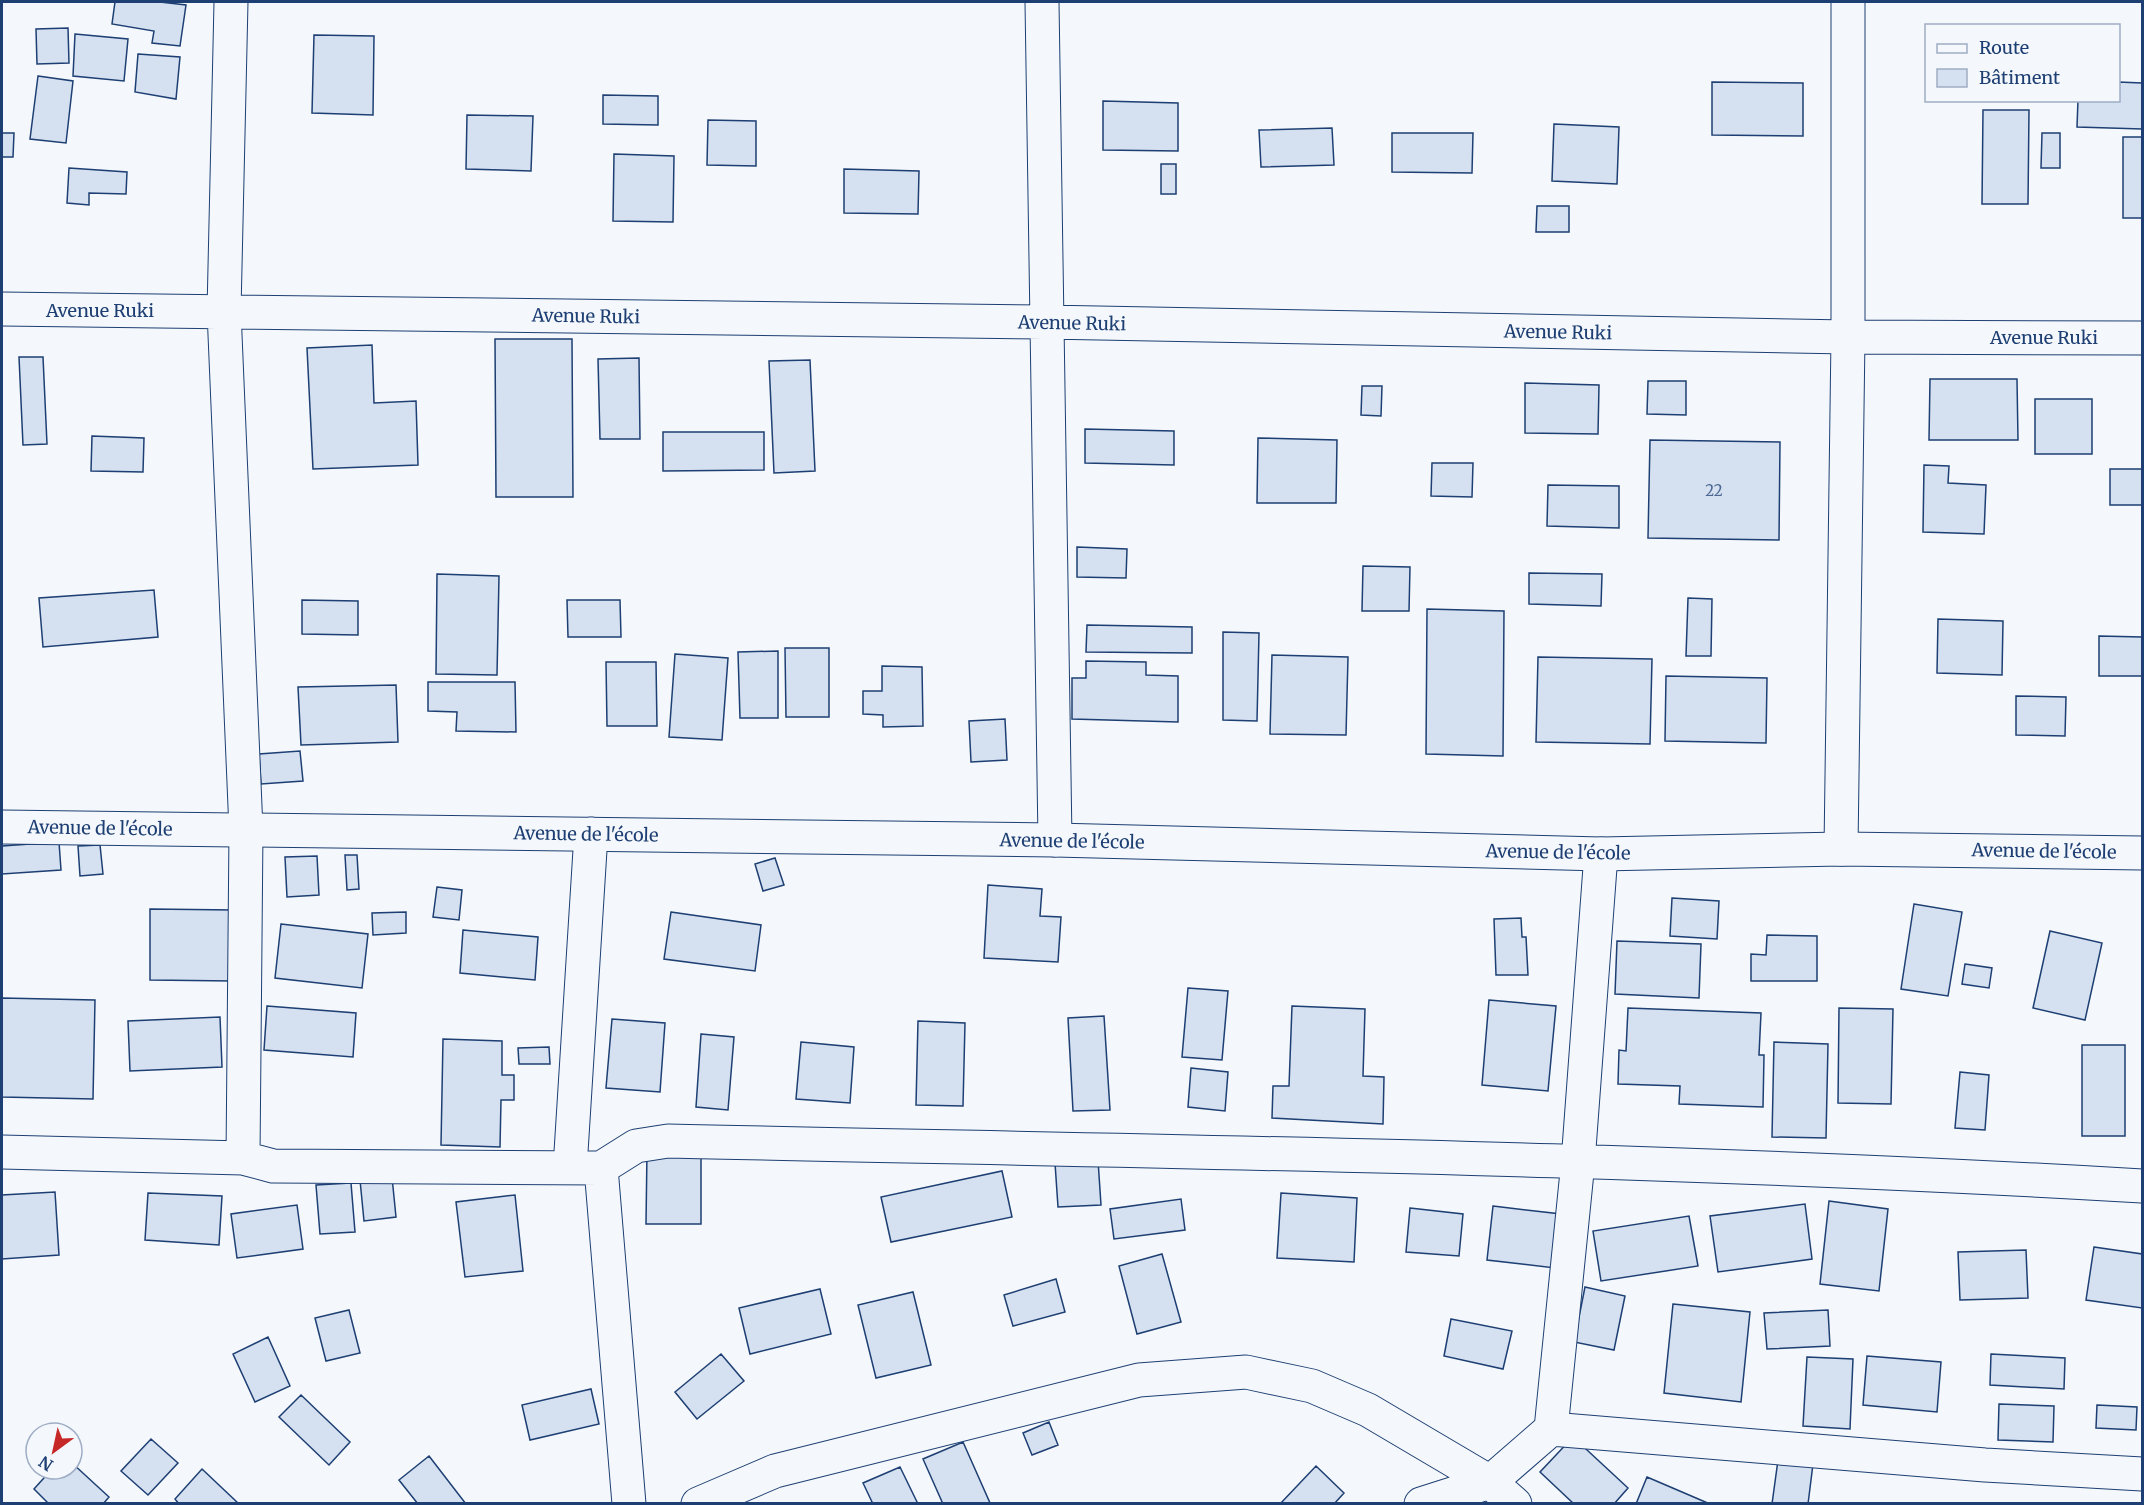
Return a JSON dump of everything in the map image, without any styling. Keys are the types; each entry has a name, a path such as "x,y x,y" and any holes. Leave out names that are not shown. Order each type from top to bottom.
{"street":[{"path":"231,2 224,311 246,830 243,1158"},
{"path":"1042,2 1056,840"},
{"path":"1841,849 1848,337 1848,2"},
{"name":"Avenue Ruki","path":"2,309 1046,322 1848,337 2142,338"},
{"name":"Avenue de l'école","path":"2,827 1056,840 1601,854 1841,849 2142,852"},
{"path":"591,834 585,1168 629,1503"},
{"path":"1420,1503 1490,1482 1551,1429 1578,1162 1601,854"},
{"path":"2,1152 243,1158 273,1166 585,1168 636,1146 668,1141 1578,1162 1930,1173 2142,1186"},
{"path":"698,1503 776,1471 1128,1383 1246,1372 1312,1386 1368,1410 1490,1482 1515,1503"},
{"path":"1551,1429 1985,1465 2142,1474"}],"building":[{"path":"115,2 160,2 186,5 180,46 152,43 154,31 112,24"},
{"path":"68,28 69,63 37,64 36,29"},
{"path":"75,34 128,39 124,81 73,76"},
{"path":"314,35 374,36 373,115 312,113"},
{"path":"138,54 180,57 176,99 135,92"},
{"path":"38,76 73,81 66,143 30,139"},
{"path":"1712,82 1803,83 1803,136 1712,135"},
{"path":"2120,82 2142,83 2142,129 2077,127 2078,102 2120,102"},
{"path":"603,95 658,96 658,125 603,124"},
{"path":"1103,101 1178,103 1178,151 1103,150"},
{"path":"1983,110 2029,110 2028,204 1982,204"},
{"path":"467,115 533,116 531,171 466,169"},
{"path":"708,120 756,121 756,166 707,165"},
{"path":"1554,124 1619,127 1617,184 1552,181"},
{"path":"1332,128 1334,165 1261,167 1259,130"},
{"path":"2,133 14,133 13,157 2,157"},
{"path":"1392,133 1473,133 1472,173 1392,172"},
{"path":"2042,133 2060,133 2060,168 2041,168"},
{"path":"2123,137 2142,137 2142,218 2123,218"},
{"path":"614,154 674,156 673,222 613,221"},
{"path":"1161,164 1176,164 1176,194 1161,194"},
{"path":"69,168 127,172 126,194 89,193 89,205 67,203"},
{"path":"844,169 919,171 918,214 844,213"},
{"path":"1537,206 1569,206 1569,232 1536,232"},
{"path":"495,339 572,339 573,497 496,497"},
{"path":"372,345 374,403 416,401 418,465 313,469 307,348"},
{"path":"19,357 43,357 47,444 23,445"},
{"path":"639,358 640,439 600,439 598,359"},
{"path":"810,360 815,471 774,473 769,361"},
{"path":"1930,379 2017,379 2018,440 1929,440"},
{"path":"1648,381 1686,381 1686,415 1647,414"},
{"path":"1525,383 1599,385 1598,434 1525,433"},
{"path":"1362,386 1382,386 1381,416 1361,415"},
{"path":"2035,399 2092,399 2092,454 2035,454"},
{"path":"1085,429 1174,431 1174,465 1085,463"},
{"path":"663,432 764,432 764,470 663,471"},
{"path":"92,436 144,438 143,472 91,471"},
{"path":"1258,438 1337,440 1336,503 1257,503"},
{"path":"1650,440 1780,442 1779,540 1648,538"},
{"path":"1432,463 1473,463 1472,497 1431,496"},
{"path":"1924,465 1949,466 1948,483 1986,485 1984,534 1923,532"},
{"path":"2110,469 2142,469 2142,505 2110,505"},
{"path":"1548,485 1619,486 1619,528 1547,526"},
{"path":"1077,547 1127,549 1126,578 1077,577"},
{"path":"1363,566 1410,567 1409,611 1362,611"},
{"path":"1529,573 1602,574 1601,606 1529,604"},
{"path":"437,574 499,576 497,675 436,674"},
{"path":"154,590 158,637 43,647 39,598"},
{"path":"1688,598 1712,599 1711,656 1686,656"},
{"path":"302,600 358,601 358,635 302,634"},
{"path":"567,600 620,600 621,637 568,637"},
{"path":"1427,609 1504,611 1503,756 1426,754"},
{"path":"1938,619 2003,621 2002,675 1937,673"},
{"path":"1087,625 1192,627 1192,653 1086,652"},
{"path":"1223,632 1259,633 1257,721 1223,720"},
{"path":"2099,636 2142,637 2142,676 2099,676"},
{"path":"785,648 829,648 829,717 786,717"},
{"path":"778,651 778,718 740,718 738,652"},
{"path":"675,654 728,658 722,740 669,737"},
{"path":"1272,655 1348,657 1346,735 1270,734"},
{"path":"1538,657 1652,659 1650,744 1536,742"},
{"path":"1086,661 1146,662 1146,675 1178,676 1178,722 1072,719 1072,678 1086,678"},
{"path":"606,662 656,662 657,726 607,726"},
{"path":"882,666 922,667 923,726 883,727 883,715 863,714 863,691 882,691"},
{"path":"1666,676 1767,678 1766,743 1665,741"},
{"path":"428,682 515,682 516,732 456,731 457,712 428,711"},
{"path":"396,685 398,742 301,745 298,687"},
{"path":"2016,696 2066,697 2065,736 2016,735"},
{"path":"1005,719 1007,760 971,762 969,721"},
{"path":"300,751 303,781 261,784 259,754"},
{"path":"59,842 61,870 2,874 2,846"},
{"path":"100,845 103,874 80,876 78,846"},
{"path":"345,855 357,855 359,889 347,890"},
{"path":"317,856 319,895 287,897 285,857"},
{"path":"775,858 784,885 763,891 755,864"},
{"path":"988,885 1042,889 1040,916 1061,917 1058,962 984,958"},
{"path":"437,887 462,890 459,920 433,917"},
{"path":"1672,898 1719,901 1717,939 1670,936"},
{"path":"1914,904 1962,912 1948,996 1901,989"},
{"path":"150,909 234,910 233,981 150,980"},
{"path":"406,912 406,933 373,935 372,913"},
{"path":"671,912 761,925 755,971 664,959"},
{"path":"1521,918 1522,937 1526,937 1528,975 1496,975 1494,919"},
{"path":"281,924 368,934 362,988 275,978"},
{"path":"463,930 538,937 535,980 460,973"},
{"path":"2050,931 2102,943 2085,1020 2033,1008"},
{"path":"1767,935 1817,936 1817,981 1751,981 1751,954 1766,955"},
{"path":"1617,941 1701,944 1699,998 1615,994"},
{"path":"1965,964 1992,968 1989,988 1962,984"},
{"path":"1188,988 1228,991 1222,1060 1182,1057"},
{"path":"2,998 95,1000 93,1099 2,1097"},
{"path":"1489,1000 1556,1006 1548,1091 1482,1085"},
{"path":"267,1006 356,1013 353,1057 264,1050"},
{"path":"1292,1006 1365,1009 1363,1076 1384,1077 1383,1124 1272,1118 1273,1086 1289,1086"},
{"path":"1628,1008 1761,1013 1759,1055 1764,1055 1763,1107 1679,1104 1680,1086 1618,1084 1619,1050 1626,1051"},
{"path":"1839,1008 1893,1009 1891,1104 1838,1103"},
{"path":"1104,1016 1110,1110 1073,1111 1068,1018"},
{"path":"220,1017 222,1067 130,1071 128,1021"},
{"path":"612,1019 665,1023 660,1092 606,1088"},
{"path":"918,1021 965,1023 963,1106 916,1105"},
{"path":"701,1034 734,1037 728,1110 696,1107"},
{"path":"443,1039 502,1041 502,1075 514,1075 514,1100 501,1100 500,1147 441,1145"},
{"path":"801,1042 854,1047 850,1103 796,1099"},
{"path":"1774,1042 1828,1044 1826,1138 1772,1137"},
{"path":"2082,1045 2125,1045 2125,1136 2082,1136"},
{"path":"549,1047 550,1064 519,1064 518,1048"},
{"path":"1191,1068 1228,1072 1225,1111 1188,1107"},
{"path":"1960,1072 1989,1075 1985,1130 1955,1128"},
{"path":"647,1151 701,1151 701,1224 646,1224"},
{"path":"1098,1160 1101,1205 1058,1207 1055,1163"},
{"path":"1002,1171 1012,1217 891,1242 881,1197"},
{"path":"392,1177 396,1217 364,1221 360,1180"},
{"path":"351,1183 355,1232 320,1234 316,1185"},
{"path":"55,1192 59,1255 2,1259 2,1195"},
{"path":"148,1193 222,1196 219,1245 145,1240"},
{"path":"1281,1193 1357,1198 1354,1262 1277,1258"},
{"path":"515,1195 523,1271 465,1277 456,1202"},
{"path":"1181,1199 1185,1230 1114,1239 1110,1209"},
{"path":"1829,1201 1888,1209 1879,1291 1820,1284"},
{"path":"1805,1204 1812,1259 1718,1272 1710,1216"},
{"path":"297,1205 303,1249 237,1258 231,1214"},
{"path":"1493,1206 1561,1214 1555,1268 1487,1260"},
{"path":"1410,1208 1463,1214 1459,1256 1406,1252"},
{"path":"1689,1216 1698,1266 1601,1281 1593,1231"},
{"path":"2094,1247 2142,1254 2142,1308 2086,1300"},
{"path":"2026,1250 2028,1298 1960,1300 1958,1252"},
{"path":"1162,1254 1181,1322 1137,1334 1119,1266"},
{"path":"1056,1279 1065,1312 1013,1326 1004,1295"},
{"path":"1585,1287 1625,1296 1614,1350 1574,1342"},
{"path":"820,1289 831,1334 750,1354 739,1308"},
{"path":"913,1292 931,1365 876,1378 858,1305"},
{"path":"1673,1304 1750,1312 1741,1402 1664,1393"},
{"path":"349,1310 360,1353 326,1361 315,1318"},
{"path":"1828,1310 1830,1346 1767,1349 1764,1313"},
{"path":"1451,1319 1512,1331 1503,1369 1444,1356"},
{"path":"268,1337 290,1386 255,1402 233,1354"},
{"path":"721,1354 744,1381 697,1419 675,1392"},
{"path":"1991,1354 2065,1358 2064,1389 1990,1385"},
{"path":"1867,1356 1941,1362 1937,1412 1863,1405"},
{"path":"1807,1357 1853,1359 1850,1429 1803,1426"},
{"path":"591,1389 599,1424 530,1440 522,1405"},
{"path":"301,1395 350,1442 329,1465 279,1417"},
{"path":"1999,1404 2054,1406 2053,1442 1998,1440"},
{"path":"2097,1405 2137,1407 2136,1430 2096,1428"},
{"path":"1049,1422 1058,1445 1032,1455 1023,1433"},
{"path":"1573,1437 1628,1488 1614,1504 1574,1504 1540,1472"},
{"path":"151,1439 178,1463 148,1495 121,1471"},
{"path":"963,1442 990,1503 988,1504 943,1504 923,1459"},
{"path":"429,1456 466,1504 418,1504 399,1480"},
{"path":"1778,1460 1813,1464 1808,1504 1772,1504"},
{"path":"1316,1466 1344,1493 1334,1504 1280,1504"},
{"path":"900,1467 918,1504 873,1504 863,1483"},
{"path":"202,1469 239,1504 179,1504 175,1499"},
{"path":"84,1474 109,1497 103,1504 49,1504 34,1489 41,1481 84,1481"},
{"path":"1647,1477 1710,1504 1636,1504"}]}
